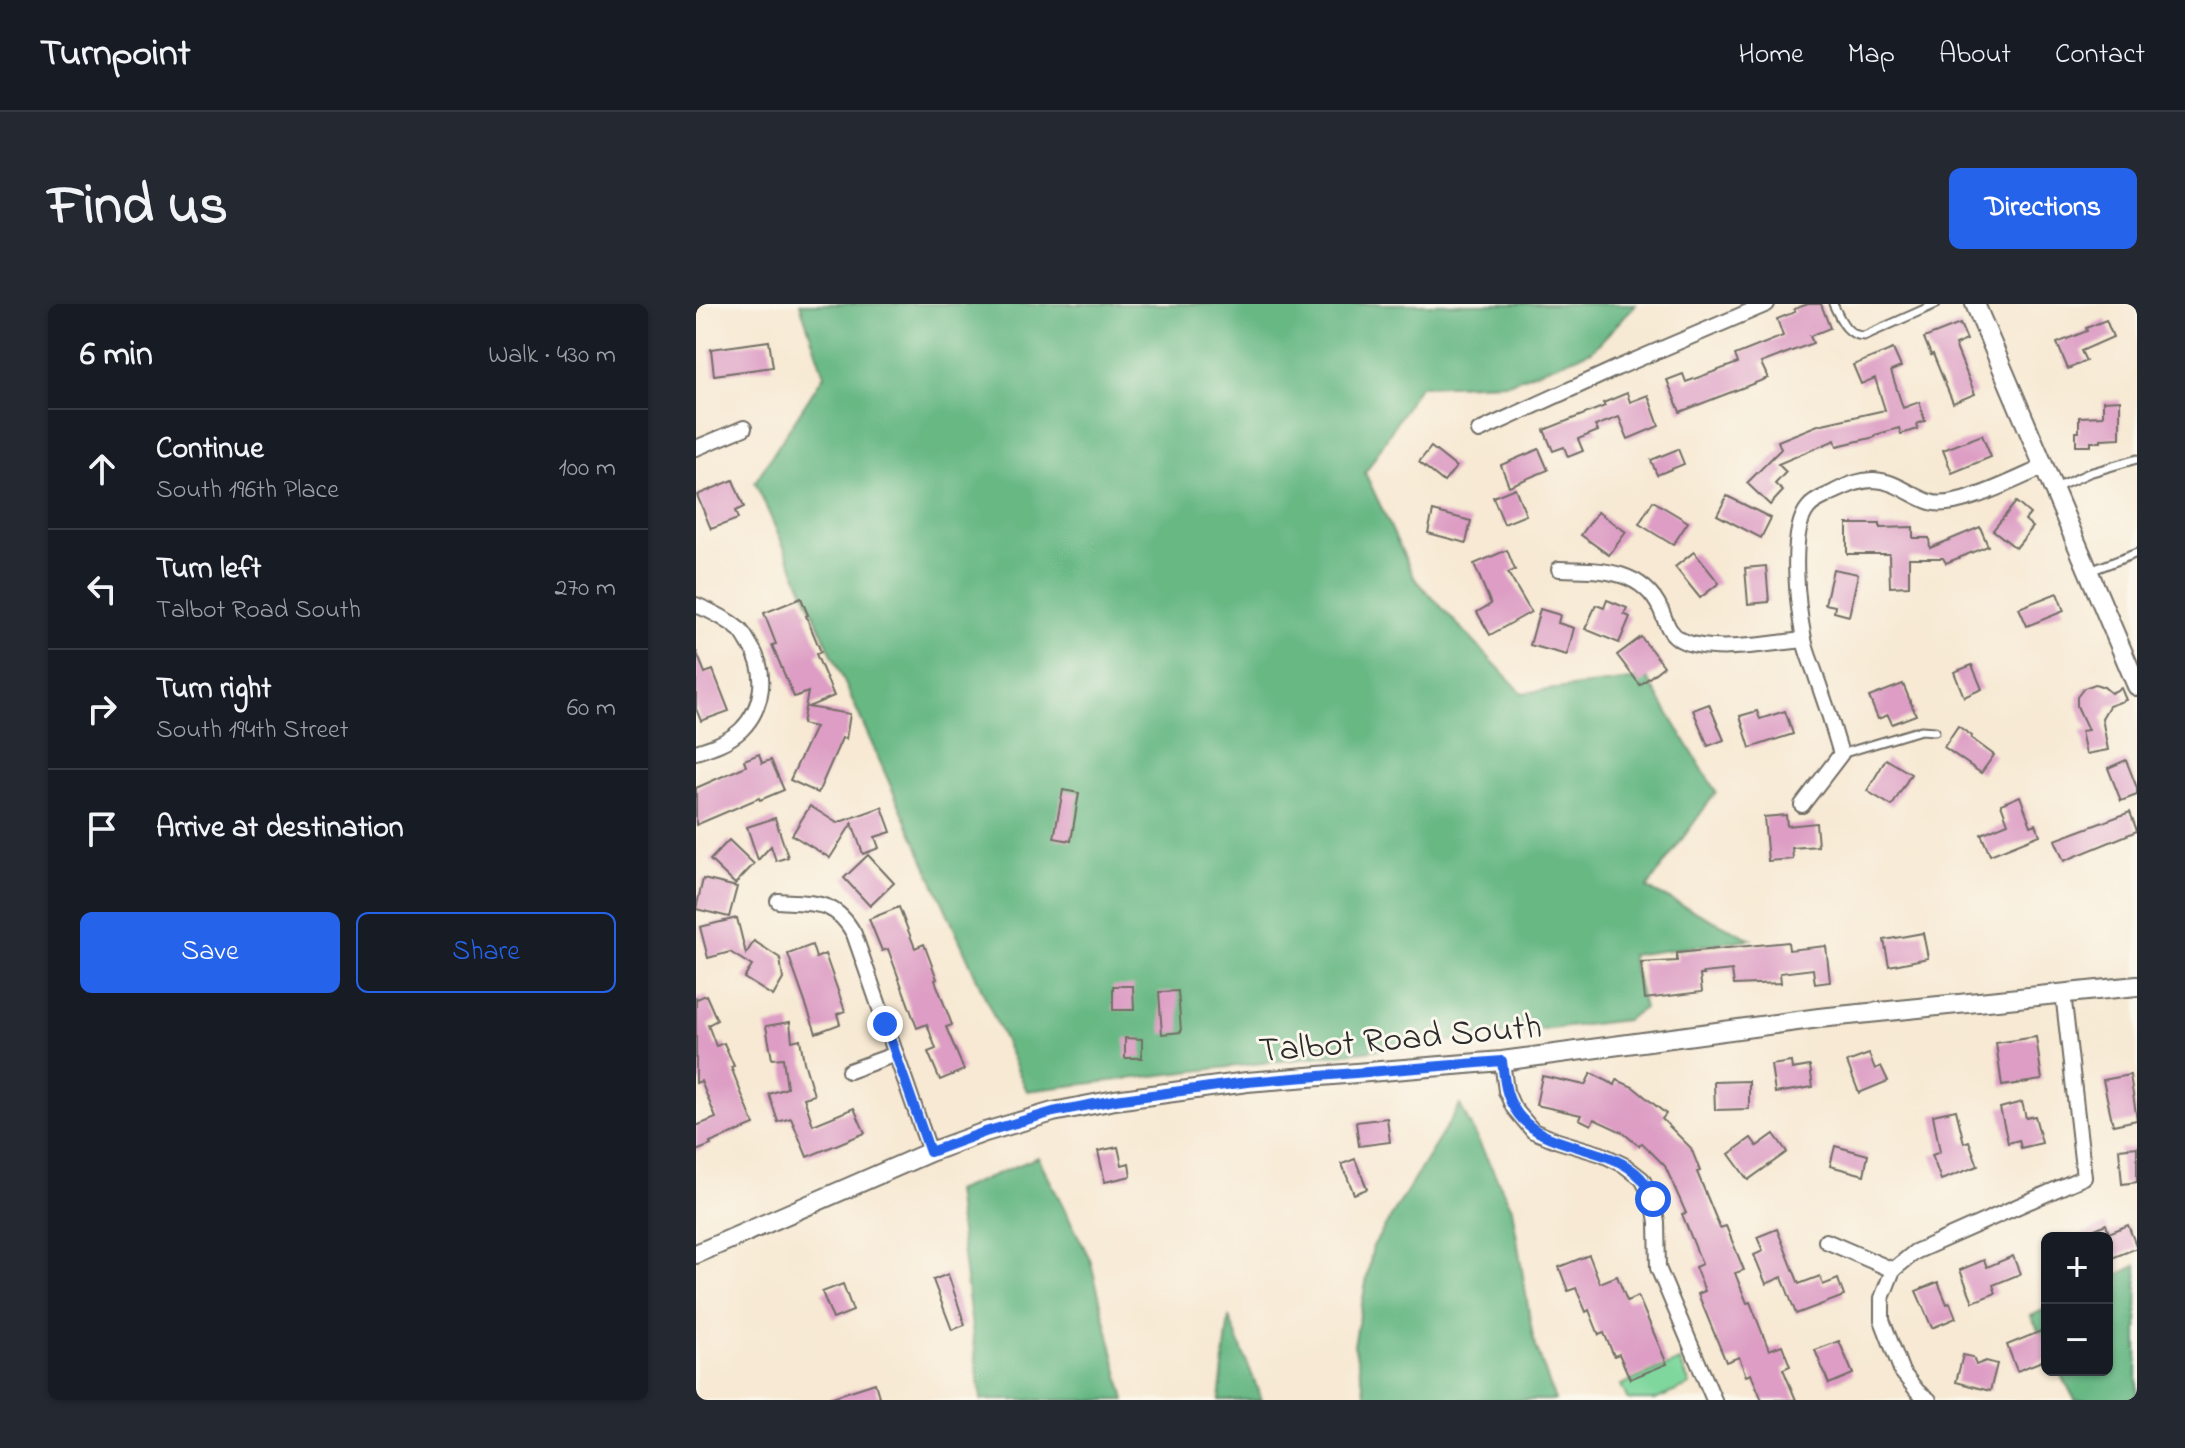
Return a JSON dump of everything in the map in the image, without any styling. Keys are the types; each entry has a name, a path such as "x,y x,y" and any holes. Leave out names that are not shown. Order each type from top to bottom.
{"street":[{"path":"1479,431 1767,304"},
{"path":"1975,304 2088,572 2130,649 2137,686"},
{"path":"696,448 744,428"},
{"path":"1802,805 1841,754 1804,640 1797,585 1796,541 1800,522 1808,508 1817,500 1851,484 1870,480 1889,481 1943,505 1965,500 2044,467"},
{"path":"1559,569 1604,570 1628,577 1650,592 1661,609 1666,625 1678,639 1696,645 1715,648 1804,640"},
{"path":"696,605 741,631 758,656 763,679 761,696 742,729 727,741 696,752"},
{"path":"778,901 832,908 845,919 854,934 930,1152"},
{"name":"Talbot Road South","path":"696,1254 930,1152 1053,1112 1115,1100 1247,1082 1502,1061 1819,1018 2137,986"},
{"path":"1929,1400 1902,1372 1882,1320 1882,1298 1893,1270 1915,1252 2084,1177 2063,993"},
{"path":"849,1071 896,1054"},
{"path":"1502,1061 1506,1091 1513,1107 1533,1131 1601,1154 1624,1165 1642,1179 1653,1199 1658,1268 1714,1400"},
{"path":"1826,1241 1893,1270"}],"lane":[{"path":"1833,304 1847,329 1864,336 1936,304"},
{"path":"2053,489 2089,473 2137,459"},
{"path":"2088,572 2137,553"},
{"path":"1841,754 1921,730 1935,731"}],"green space":[{"path":"800,304 1636,304 1592,351 1508,383 1419,386 1365,473 1415,579 1522,693 1647,678 1716,792 1647,888 1751,939 1631,955 1644,1008 1626,1020 1027,1091 755,482 824,375"},
{"path":"1460,1105 1512,1208 1533,1338 1555,1400 1367,1400 1354,1345 1373,1246"},
{"path":"1038,1157 1090,1259 1125,1400 981,1400 955,1191"},
{"path":"2137,1265 2137,1400 2075,1400 2062,1376 2113,1376 2113,1277"},
{"path":"2041,1311 2041,1335 2031,1316"},
{"path":"1229,1317 1262,1400 1219,1400"},
{"path":"1680,1361 1690,1385 1655,1400 1628,1400 1621,1385"}],"building":[{"path":"1808,304 1821,304 1830,328 1810,336 1813,343 1761,363 1768,378 1680,412 1667,380 1683,374 1686,382 1738,363 1735,355 1783,336 1777,319"},
{"path":"2106,320 2113,337 2081,351 2086,361 2068,369 2057,343"},
{"path":"1960,324 1967,340 1955,345 1975,394 1953,403 1924,338"},
{"path":"769,341 773,367 714,375 711,349"},
{"path":"1893,349 1901,367 1891,371 1903,408 1919,402 1925,421 1917,424 1918,429 1901,434 1899,428 1837,446 1835,440 1778,464 1786,472 1775,484 1783,491 1770,505 1747,483 1781,449 1778,441 1818,425 1885,410 1875,378 1861,384 1853,365"},
{"path":"1627,393 1630,402 1648,395 1659,426 1628,439 1619,417 1595,426 1598,431 1578,439 1583,451 1568,457 1564,447 1553,451 1544,430 1605,406 1603,403"},
{"path":"2120,400 2120,438 2101,439 2101,442 2091,442 2091,446 2076,446 2079,417 2103,416 2103,401"},
{"path":"1982,435 1991,457 1952,473 1943,450"},
{"path":"1431,447 1456,467 1444,482 1419,462"},
{"path":"1539,449 1548,470 1509,486 1501,465"},
{"path":"1678,449 1684,464 1657,475 1651,460"},
{"path":"733,480 744,507 735,511 738,519 711,529 697,495"},
{"path":"1515,488 1526,515 1504,524 1493,497"},
{"path":"1727,496 1771,518 1761,538 1717,515"},
{"path":"1653,501 1688,522 1673,545 1639,524"},
{"path":"2016,502 2030,514 2025,520 2033,527 2016,548 1993,530"},
{"path":"1433,511 1471,521 1466,543 1428,533"},
{"path":"1598,512 1626,532 1609,555 1581,535"},
{"path":"1847,524 1880,524 1880,528 1913,527 1913,538 1929,538 1930,548 1980,527 1988,546 1946,563 1943,558 1909,558 1909,586 1890,587 1889,554 1847,554"},
{"path":"1507,550 1515,570 1508,573 1531,612 1490,635 1477,612 1491,604 1474,564"},
{"path":"1694,552 1719,583 1700,598 1675,567"},
{"path":"1766,566 1769,602 1748,604 1745,568"},
{"path":"1833,569 1858,574 1849,616 1834,612 1835,606 1825,604"},
{"path":"2057,593 2064,611 2027,626 2019,608"},
{"path":"801,598 821,652 816,654 834,696 808,707 850,714 846,739 842,738 818,793 790,780 815,727 802,724 808,692 794,697 772,645 776,644 764,613"},
{"path":"1607,600 1627,608 1624,614 1630,617 1619,643 1585,629 1596,605 1604,608"},
{"path":"1540,609 1560,615 1558,623 1574,628 1567,655 1530,645"},
{"path":"1641,637 1664,666 1640,685 1617,655"},
{"path":"696,651 705,673 713,670 729,711 701,721 696,709"},
{"path":"1972,665 1982,689 1964,697 1954,672"},
{"path":"1903,684 1916,715 1892,724 1888,715 1878,719 1869,697"},
{"path":"2095,684 2111,693 2121,688 2126,700 2109,706 2102,718 2108,750 2086,754 2081,731 2088,730 2077,706 2077,697 2084,688"},
{"path":"1709,704 1724,740 1708,746 1693,710"},
{"path":"1757,711 1760,719 1785,711 1793,734 1750,748 1740,716"},
{"path":"1958,726 1994,755 1981,773 1944,747"},
{"path":"759,754 762,763 771,760 784,790 696,825 696,788 746,766 744,760"},
{"path":"1886,759 1911,774 1892,806 1867,791"},
{"path":"2126,760 2137,795 2121,801 2108,768"},
{"path":"1063,790 1079,793 1071,841 1054,838"},
{"path":"2020,796 2031,826 2036,824 2040,835 1990,855 1981,834 2008,823 2001,804"},
{"path":"810,806 837,823 882,807 891,832 875,837 879,848 863,854 852,823 830,858 792,835"},
{"path":"2130,812 2137,831 2064,861 2055,840"},
{"path":"1786,815 1787,826 1816,823 1818,846 1792,848 1793,859 1768,861 1764,817"},
{"path":"775,818 788,857 776,861 771,846 758,860 747,827"},
{"path":"729,840 754,864 735,884 710,860"},
{"path":"868,855 894,883 870,906 844,878"},
{"path":"703,879 737,887 729,917 696,909"},
{"path":"899,907 915,948 924,944 952,1025 946,1027 964,1070 940,1080 928,1052 936,1049 927,1024 917,1028 888,949 882,951 869,919"},
{"path":"737,918 746,954 754,941 780,958 783,979 773,996 744,978 752,966 730,952 708,958 700,927"},
{"path":"1923,933 1928,958 1889,966 1884,940"},
{"path":"1788,942 1789,950 1826,946 1830,982 1815,984 1813,969 1780,973 1781,983 1734,985 1732,970 1700,975 1702,992 1645,999 1641,963 1677,961 1677,953"},
{"path":"812,945 816,958 825,954 845,1011 837,1014 840,1024 816,1033 788,954"},
{"path":"1113,986 1133,986 1134,1010 1113,1010"},
{"path":"1178,991 1181,1032 1162,1034 1159,992"},
{"path":"706,995 717,1020 708,1025 716,1046 724,1043 754,1125 696,1151 696,1126 716,1118 701,1081 696,1083 696,997"},
{"path":"790,1022 792,1041 800,1039 814,1095 804,1098 813,1125 854,1108 865,1133 807,1157 791,1118 778,1122 769,1094 787,1088 783,1058 772,1059 766,1026"},
{"path":"2036,1037 2042,1080 2002,1086 1996,1043"},
{"path":"1125,1038 1142,1039 1142,1058 1125,1058"},
{"path":"1869,1054 1875,1069 1881,1066 1888,1081 1859,1093 1847,1062"},
{"path":"1791,1062 1792,1069 1810,1066 1813,1087 1775,1093 1771,1065"},
{"path":"1591,1073 1615,1085 1617,1080 1633,1087 1666,1114 1662,1119 1691,1148 1700,1171 1697,1172 1720,1228 1726,1226 1744,1270 1735,1273 1747,1303 1750,1302 1769,1350 1782,1345 1790,1366 1783,1369 1796,1400 1762,1400 1751,1374 1746,1376 1739,1357 1726,1362 1698,1294 1705,1291 1695,1267 1702,1264 1682,1214 1686,1213 1665,1166 1642,1143 1639,1146 1622,1132 1594,1119 1591,1125 1579,1119 1581,1115 1536,1105 1542,1076 1585,1085"},
{"path":"2130,1075 2137,1120 2113,1125 2103,1080"},
{"path":"1749,1081 1749,1109 1715,1110 1714,1082"},
{"path":"2022,1102 2026,1118 2035,1116 2042,1143 2021,1148 2019,1140 2008,1143 2000,1108"},
{"path":"1956,1110 1964,1143 1969,1141 1978,1166 1941,1180 1932,1155 1940,1152 1933,1115"},
{"path":"1387,1118 1390,1142 1359,1146 1356,1122"},
{"path":"1774,1134 1787,1152 1748,1180 1729,1154 1751,1138 1757,1146"},
{"path":"1835,1146 1868,1155 1864,1175 1830,1166"},
{"path":"1118,1147 1122,1165 1129,1163 1131,1176 1105,1182 1098,1151"},
{"path":"2137,1147 2137,1182 2122,1184 2119,1149"},
{"path":"1355,1159 1367,1189 1354,1194 1342,1164"},
{"path":"2106,1224 2109,1232 2088,1232"},
{"path":"2128,1225 2137,1248 2113,1258 2111,1232"},
{"path":"1777,1229 1799,1284 1820,1276 1823,1285 1838,1279 1844,1296 1796,1314 1782,1277 1766,1284 1754,1255 1763,1251 1757,1237"},
{"path":"1589,1255 1600,1283 1617,1276 1627,1301 1638,1296 1667,1364 1630,1379 1619,1354 1614,1356 1604,1333 1599,1335 1576,1288 1568,1291 1559,1267"},
{"path":"2013,1256 2020,1274 1993,1285 1996,1293 1973,1302 1960,1270 1984,1260 1987,1267"},
{"path":"948,1274 965,1325 952,1330 933,1280"},
{"path":"1938,1282 1956,1318 1932,1328 1916,1291"},
{"path":"843,1284 853,1311 833,1319 822,1292"},
{"path":"2041,1331 2041,1361 2017,1371 2007,1345"},
{"path":"1839,1341 1853,1374 1829,1384 1815,1350"},
{"path":"1963,1355 1973,1357 1976,1365 1986,1361 1997,1364 1990,1391 1956,1382"},
{"path":"875,1383 880,1400 829,1398"}],"route":[{"path":"885,1024 930,1152 1053,1112 1115,1100 1247,1082 1502,1061 1506,1091 1513,1107 1533,1131 1624,1165 1642,1179 1653,1199"}]}
